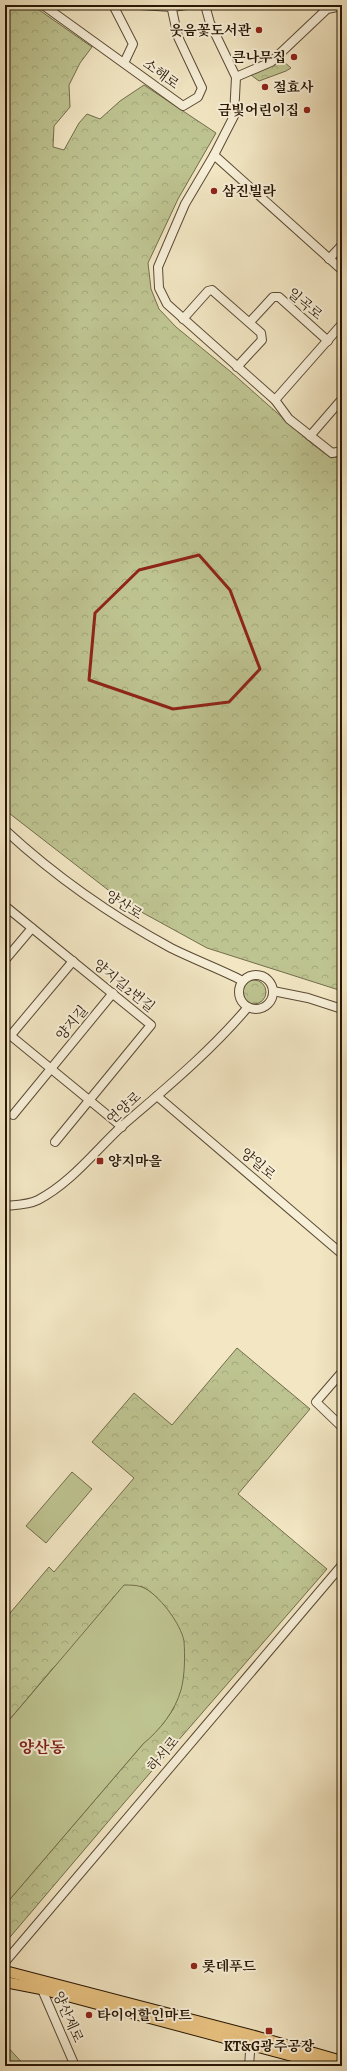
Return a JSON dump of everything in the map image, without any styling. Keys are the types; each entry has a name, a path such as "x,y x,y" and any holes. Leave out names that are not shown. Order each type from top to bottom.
{"main road":[{"path":"5,1971 251,2035 342,2061"},
{"path":"5,1982 41,1989 250,2046 330,2066"}],"street":[{"name":"소해로","path":"43,5 183,106 198,97 202,88 178,37 172,6"},
{"name":"소해로","path":"113,5 133,44 124,63"},
{"path":"140,5 186,5"},
{"path":"204,5 210,23 236,77 234,116 214,155 185,204 158,267 159,288 167,304 274,400 289,419 332,453 342,451"},
{"path":"236,77 271,62 327,7 342,6"},
{"path":"214,155 342,270"},
{"path":"329,259 342,245"},
{"path":"183,319 208,291 212,290 250,322 261,333 262,340 237,367"},
{"name":"일곡로","path":"250,322 273,297 279,297 328,341"},
{"name":"일곡로","path":"274,400 342,324"},
{"path":"310,436 342,399"},
{"name":"양산로","path":"5,830 47,868 110,913 173,948 243,981"},
{"name":"양지길2번길","path":"5,906 152,1025 89,1100"},
{"path":"5,960 32,928"},
{"path":"73,961 8,1033 122,1127"},
{"path":"252,976 262,977 271,984 273,991 272,997 266,1006 255,1009 248,1007 243,1003 239,995 243,981 252,976"},
{"path":"273,991 308,998 342,1008"},
{"name":"양지길","path":"13,1114 113,993"},
{"name":"연양로","path":"5,1206 26,1204 37,1200 52,1191 72,1175 232,1026 248,1007"},
{"name":"양일로","path":"157,1096 342,1254"},
{"path":"55,1142 89,1100"},
{"path":"342,1372 316,1402 342,1427"},
{"name":"하서로","path":"5,1962 342,1565"},
{"name":"양산제로","path":"38,1979 75,2066"},
{"path":"249,2066 251,2035"}],"highlighted area":[{"path":"199,555 230,590 260,669 229,702 173,709 89,680 95,613 139,570"}],"green space":[{"path":"5,5 32,5 92,47 80,63 69,85 70,107 54,126 53,147 64,150 79,123 87,114 100,119 120,101 144,85 216,133 178,199 148,263 151,289 159,309 176,327 231,372 311,443 331,458 342,456 342,991 207,948 125,903 5,810"},
{"path":"283,61 291,68 259,81 251,75"},
{"path":"254,980 263,983 266,992 263,1001 254,1004 245,1001 242,992 245,983"},
{"path":"237,1348 310,1409 238,1494 327,1569 5,1943 5,1905 143,1744 162,1725 174,1708 166,1608 152,1593 141,1586 53,1668 5,1725 5,1619 49,1567 54,1572 134,1478 92,1442 134,1393 172,1425"},
{"path":"72,1472 92,1489 46,1543 26,1526"},
{"path":"124,1585 138,1586 148,1590 162,1602 174,1618 184,1641 185,1659 181,1690 171,1713 166,1720 143,1744 5,1905 5,1725"},
{"path":"5,2044 25,2066 5,2066"}],"place":[{"name":"웃음꽃도서관","path":"259,30"},
{"name":"큰나무집","path":"294,57"},
{"name":"절효사","path":"265,87"},
{"name":"금빛어린이집","path":"307,110"},
{"name":"삼진빌라","path":"214,191"},
{"name":"양지마을","path":"100,1161"},
{"name":"롯데푸드","path":"194,1966"},
{"name":"타이어할인마트","path":"89,2015"},
{"name":"KT&G광주공장","path":"269,2031"}],"district":[{"name":"양산동","path":"42,1748"}]}
